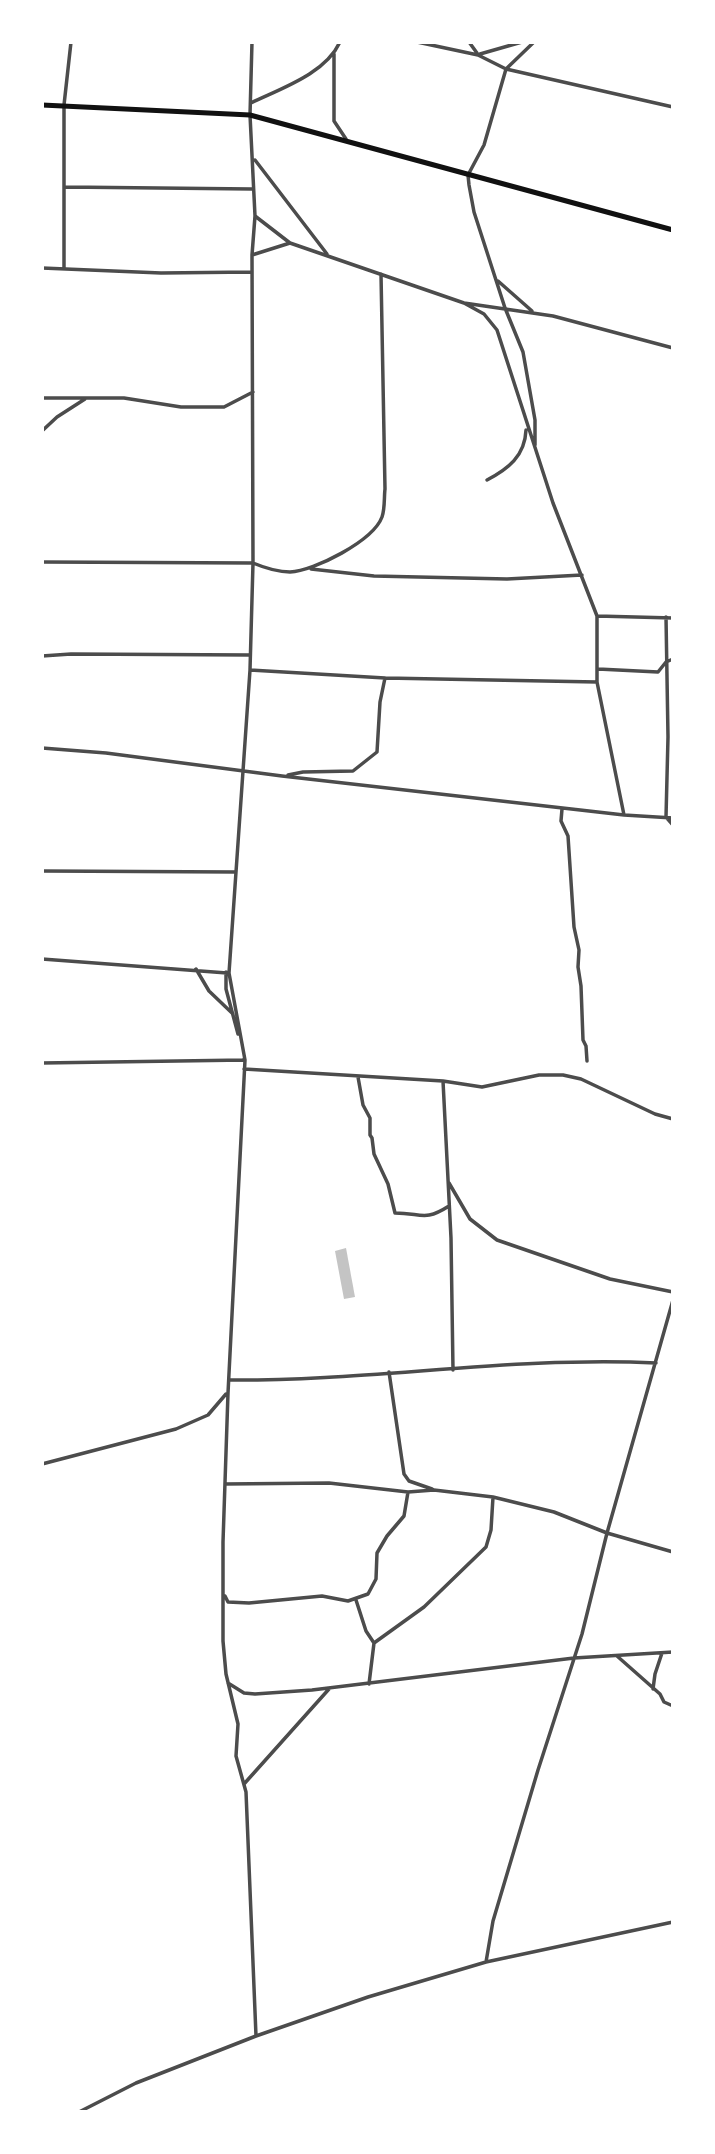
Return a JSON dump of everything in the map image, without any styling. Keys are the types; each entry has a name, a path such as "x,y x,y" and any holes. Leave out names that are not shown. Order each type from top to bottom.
{"main road":[{"path":"42,105 250,115 673,230"}],"street":[{"path":"64,269 64,105 71,42"},
{"path":"245,1060 226,989 244,769 253,563 252,255 255,216 250,115 252,42"},
{"path":"340,42 334,54 334,121 341,135 349,142"},
{"path":"416,42 478,55 506,69 673,107"},
{"path":"469,42 478,55"},
{"path":"478,55 522,42"},
{"path":"534,42 506,69 484,145 468,175 474,212 505,308 523,352 535,420 535,448"},
{"path":"251,103 303,77 334,54"},
{"path":"253,159 328,256"},
{"path":"65,187 253,189"},
{"path":"255,216 290,243 464,303 484,314 497,330 553,503 597,616 597,682 624,815"},
{"path":"252,255 290,243"},
{"path":"42,268 161,273 253,272"},
{"path":"312,569 366,536 382,517 385,489 381,274"},
{"path":"496,279 533,312"},
{"path":"464,303 533,312 673,348"},
{"path":"42,398 124,398 181,407 224,407 253,392"},
{"path":"42,431 57,417 87,398"},
{"path":"486,480 509,467 517,458 525,444 526,424"},
{"path":"42,562 253,563 280,571 312,569 388,576 507,579 582,575"},
{"path":"597,616 673,618"},
{"path":"666,617 666,817 673,825"},
{"path":"42,656 250,655"},
{"path":"598,669 658,672 666,662 673,659"},
{"path":"250,670 384,678 597,682"},
{"path":"282,776 303,772 353,771 377,752 384,678"},
{"path":"42,748 244,769 282,776 624,815 673,818"},
{"path":"562,808 561,821 568,836 574,927 579,950 580,1013 587,1061"},
{"path":"42,872 237,872"},
{"path":"42,959 228,973"},
{"path":"196,970 209,990 233,1014"},
{"path":"228,973 245,1060 228,1380 223,1642 228,1683 238,1724 236,1756 246,1792 256,2036"},
{"path":"42,1063 245,1060"},
{"path":"244,1069 443,1081 482,1087 540,1075 563,1075 581,1079 655,1114 673,1119"},
{"path":"358,1077 363,1105 370,1118 374,1154 388,1184 396,1213 426,1217 450,1206"},
{"path":"443,1081 450,1206 453,1370"},
{"path":"449,1181 470,1219 496,1240 610,1279 673,1292"},
{"path":"486,1962 493,1922 575,1658 607,1533 673,1300"},
{"path":"228,1380 453,1370 512,1363 656,1363"},
{"path":"389,1372 404,1474 410,1480 434,1490"},
{"path":"42,1464 176,1429 208,1415 228,1393"},
{"path":"225,1484 329,1483 408,1492 434,1490 493,1497 554,1513 607,1533 673,1552"},
{"path":"223,1594 228,1602 322,1596 356,1600 368,1594 377,1571 377,1553 387,1535 404,1516 408,1492"},
{"path":"374,1643 424,1607 486,1547 491,1530 493,1497"},
{"path":"356,1600 366,1631 374,1643 369,1684"},
{"path":"228,1683 244,1693 255,1694 329,1689 575,1658 673,1652"},
{"path":"653,1689 662,1653"},
{"path":"617,1656 664,1702 673,1706"},
{"path":"244,1784 329,1689"},
{"path":"79,2112 136,2083 256,2036 368,1997 486,1962 673,1922"}],"building":[{"path":"346,1248 355,1297 344,1299 335,1251"}]}
